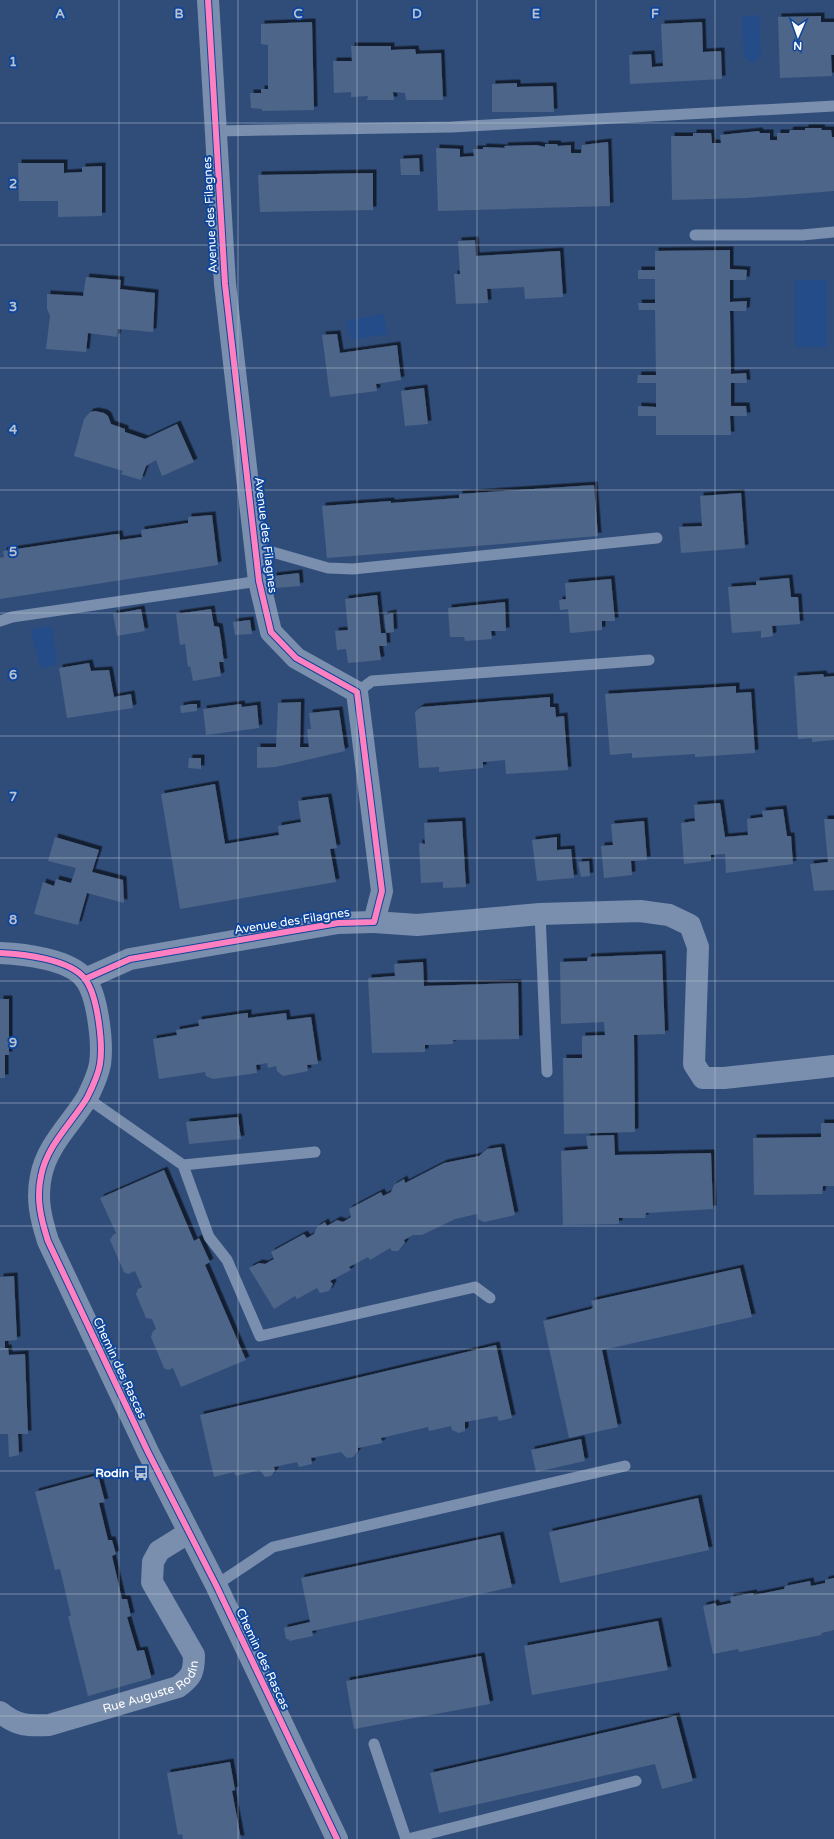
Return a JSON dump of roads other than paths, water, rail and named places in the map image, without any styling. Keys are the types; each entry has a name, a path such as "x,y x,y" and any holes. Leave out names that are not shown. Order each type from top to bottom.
{"street":[{"name":"Avenue des Filagnes","path":"208,0 225,284 259,581 271,632 296,658 357,692"},
{"path":"357,692 382,891 374,922"},
{"name":"Avenue des Filagnes","path":"85,979 130,959 338,923 374,922 417,925 540,914 640,911 669,915 690,925 698,947 694,1064 703,1078 724,1078 834,1066"},
{"path":"0,953 25,954 57,962 85,979"},
{"name":"Chemin des Rascas","path":"85,979 95,1001 100,1023 100,1064 96,1079 87,1098 49,1152 41,1175 38,1200 41,1219 48,1241 188,1533 216,1585 337,1839"},
{"name":"Rue Auguste Rodin","path":"0,1712 11,1721 27,1726 49,1726 178,1687 190,1679 194,1666 194,1655 152,1582 153,1562 159,1551 188,1533"}],"lane":[{"path":"216,131 452,127 834,106"},
{"path":"695,235 802,235 834,232"},
{"path":"255,547 328,568 353,569 657,538"},
{"path":"0,621 12,616 259,581"},
{"path":"357,692 372,681 649,660"},
{"path":"540,914 547,1072"},
{"path":"87,1098 183,1165 209,1237 227,1260 260,1336 475,1287 490,1298"},
{"path":"183,1165 314,1152"},
{"path":"216,1585 273,1547 625,1466"},
{"path":"374,1744 407,1839 636,1781"}],"water":[{"path":"759,15 761,56 753,63 744,57 742,16"},
{"path":"795,280 827,280 827,347 795,347"},
{"path":"383,314 388,334 351,340 346,321"},
{"path":"52,626 57,664 41,669 30,629"}],"place":[{"name":"Rodin","path":"141,1473"}]}
